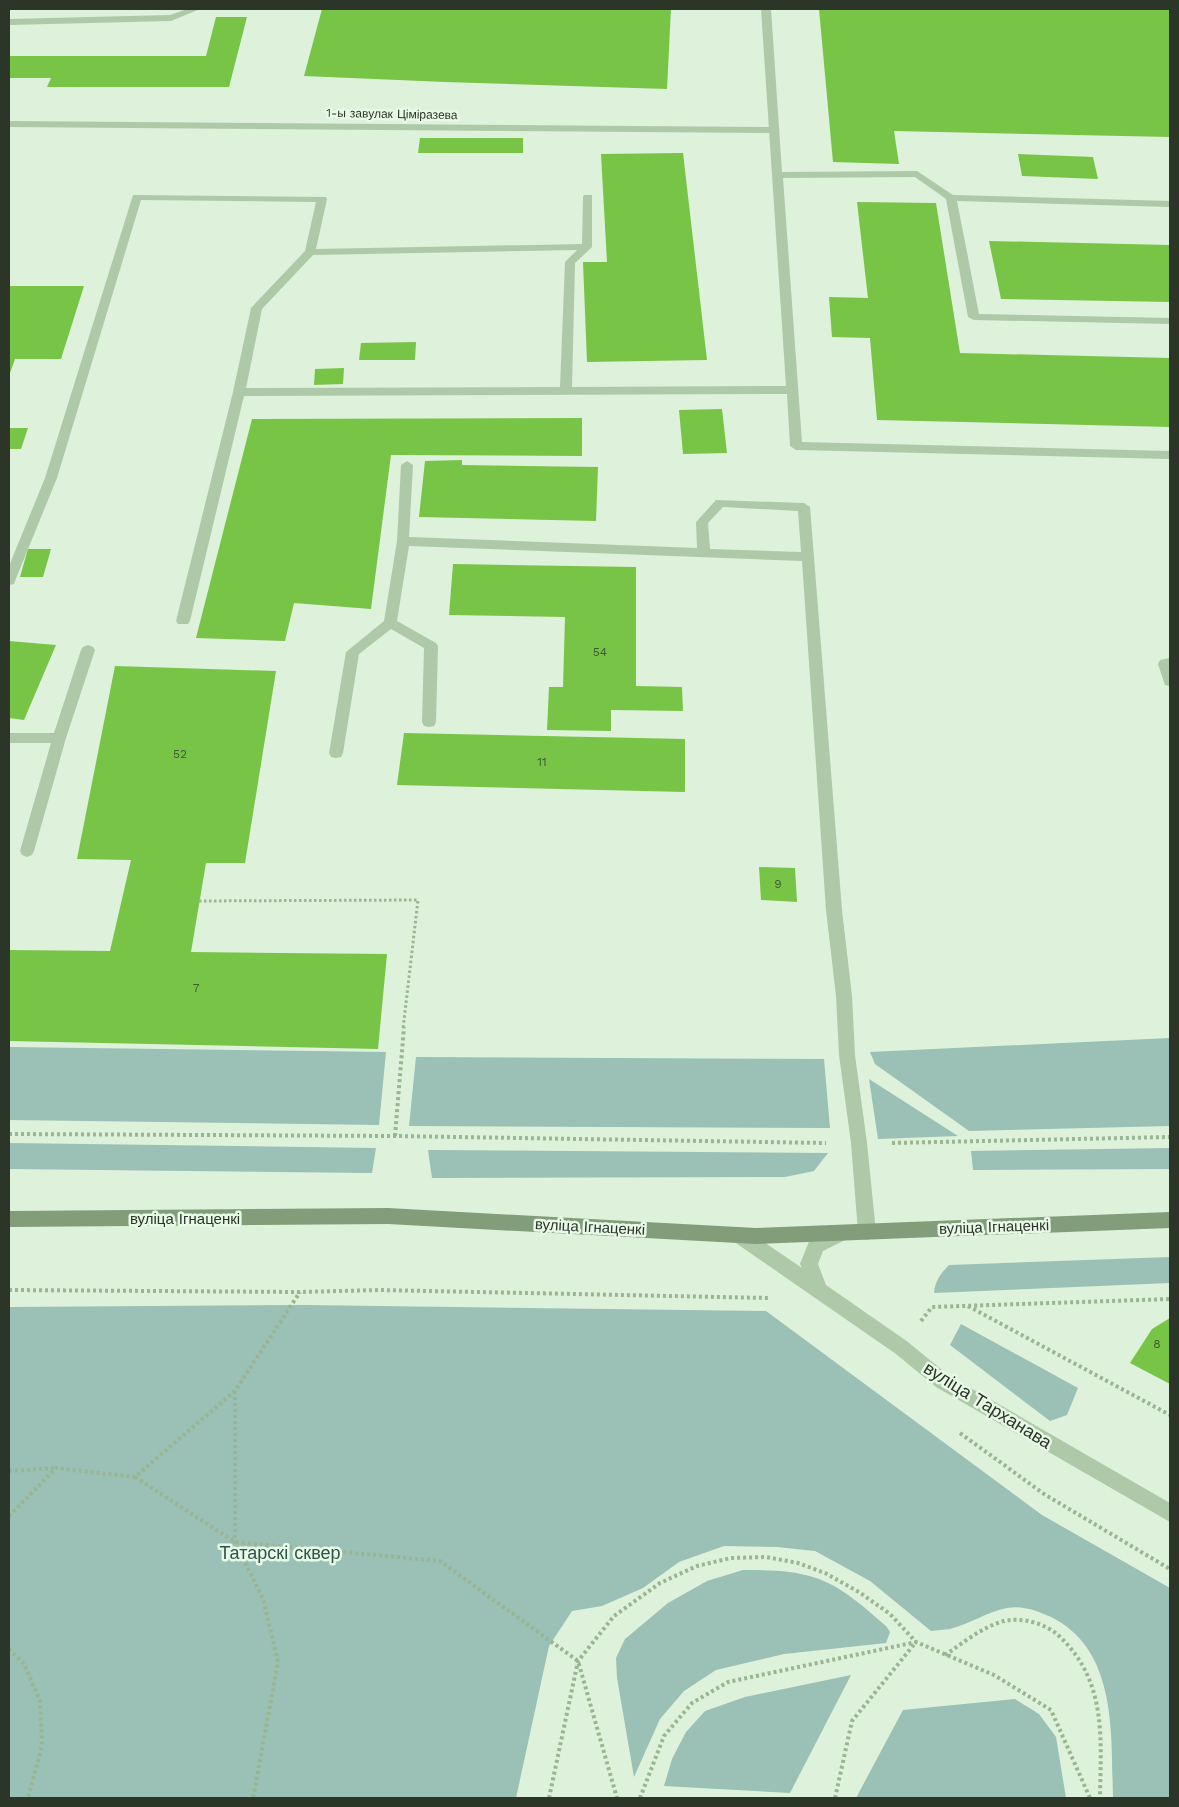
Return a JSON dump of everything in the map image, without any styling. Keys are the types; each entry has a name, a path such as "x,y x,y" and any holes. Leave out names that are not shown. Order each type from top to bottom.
{"street":[{"path":"9,22 171,18 195,9"},
{"path":"766,9 796,446 1170,455"},
{"name":"1-ы завулак Ціміразева","path":"9,124 775,130"},
{"path":"778,175 917,174 951,198 1170,204"},
{"path":"9,581 51,478 137,197 322,199 310,252 257,308 239,392 183,621"},
{"path":"588,197 588,248"},
{"path":"951,198 974,317 1170,321"},
{"path":"566,391 570,262 588,248"},
{"path":"310,252 588,248"},
{"path":"239,392 792,390"},
{"path":"336,753 353,652 390,623 403,541 408,465"},
{"path":"704,554 702,522 720,503 804,507 834,910 844,996 847,1055 859,1143 867,1232"},
{"path":"403,541 807,557"},
{"path":"390,623 431,646 429,722"},
{"path":"27,850 59,738 88,650"},
{"path":"1170,663 1165,664 1170,681"},
{"path":"9,738 59,738"},
{"name":"вуліца Ігнаценкі","path":"9,1220 388,1216 739,1235 841,1233 1170,1220"},
{"path":"820,1292 809,1264 816,1245 841,1233"},
{"name":"вуліца Тарханава","path":"739,1235 902,1348 942,1381 1170,1513"}],"path":[{"path":"199,901 418,900 404,1021 395,1136"},
{"path":"9,1134 395,1136 859,1143 1170,1137"},
{"path":"9,1290 300,1292 380,1290 771,1298"},
{"path":"135,1477 235,1391 300,1292"},
{"path":"902,1348 932,1307 1170,1299"},
{"path":"967,1306 1170,1415"},
{"path":"235,1391 234,1542 263,1599 278,1662 253,1798"},
{"path":"958,1432 1044,1494 1170,1569"},
{"path":"9,1516 56,1468"},
{"path":"9,1472 56,1468 135,1477 234,1542 440,1561 578,1661 617,1798"},
{"path":"549,1798 578,1661 614,1616 660,1583 697,1566 731,1558 766,1557 798,1563 825,1573 859,1592 890,1614 916,1642 994,1675 1051,1710 1090,1798"},
{"path":"944,1655 978,1634 1005,1621 1025,1620 1048,1627 1068,1642 1082,1661 1092,1680 1098,1708 1100,1798"},
{"path":"640,1798 664,1736 692,1703 728,1682 916,1642"},
{"path":"835,1798 852,1721 916,1642"},
{"path":"9,1649 24,1664 40,1701 42,1746 28,1798"}],"green space":[{"path":"1170,1038 1170,1126 969,1131 875,1064 870,1052"},
{"path":"9,1047 386,1052 379,1125 9,1120"},
{"path":"416,1057 824,1059 830,1128 409,1126"},
{"path":"869,1079 958,1136 878,1139"},
{"path":"9,1143 376,1148 372,1173 9,1169"},
{"path":"1170,1148 1170,1169 973,1170 971,1151"},
{"path":"428,1150 828,1153 814,1171 785,1177 432,1178"},
{"path":"1170,1257 1170,1283 934,1293 939,1277 949,1265"},
{"name":"Татарскі сквер","path":"305,1305 766,1311 1042,1515 1170,1588 1170,1798 1113,1798 1110,1722 1100,1672 1089,1650 1073,1632 1051,1617 1030,1609 1013,1607 992,1612 950,1629 931,1631 870,1581 815,1551 777,1547 724,1546 679,1562 643,1588 602,1606 572,1611 549,1646 516,1798 9,1798 9,1307"},
{"path":"961,1324 1078,1388 1067,1415 1050,1421 950,1345"},
{"path":"743,1570 789,1572 807,1575 826,1582 853,1599 886,1626 890,1632 886,1643 784,1654 716,1670 684,1691 660,1719 634,1777 617,1678 616,1658 625,1639 668,1603 707,1581"},
{"path":"851,1675 790,1793 664,1786 672,1759 686,1732 705,1711 745,1697"},
{"path":"1015,1699 1039,1714 1056,1737 1066,1798 856,1798 903,1710"}],"building":[{"path":"322,9 671,9 667,89 304,76"},
{"path":"819,9 1170,9 1170,137 894,131 899,164 833,162"},
{"path":"216,17 247,17 229,87 47,87 51,78 9,78 9,56 206,56"},
{"path":"420,138 523,138 523,153 418,153"},
{"path":"683,153 707,360 587,362 583,262 607,262 601,154"},
{"path":"1018,154 1093,157 1098,179 1022,176"},
{"path":"857,202 936,203 960,353 1170,358 1170,427 877,420 870,338 832,337 829,297 868,298"},
{"path":"989,241 1170,245 1170,302 1001,299"},
{"path":"9,286 84,286 61,359 15,359 9,376"},
{"path":"416,342 415,360 359,360 361,343"},
{"path":"344,368 343,384 314,385 315,369"},
{"path":"722,409 727,453 683,454 679,410"},
{"path":"582,418 582,456 391,455 371,609 294,603 285,641 196,638 252,419"},
{"path":"9,428 28,428 21,449 9,449"},
{"path":"462,460 462,465 598,467 596,521 419,517 425,461"},
{"path":"28,549 51,549 43,577 20,577"},
{"path":"453,564 636,567 636,686 682,687 683,711 611,710 611,731 547,730 549,687 563,687 565,617 449,615"},
{"path":"9,641 56,645 24,720 9,718"},
{"path":"115,666 276,671 245,863 206,863 191,952 387,954 378,1049 9,1041 9,950 110,951 131,860 77,859"},
{"path":"404,733 685,739 685,792 397,785"},
{"path":"759,867 795,868 797,902 761,900"},
{"path":"1170,1318 1170,1384 1130,1363 1152,1329"}]}
